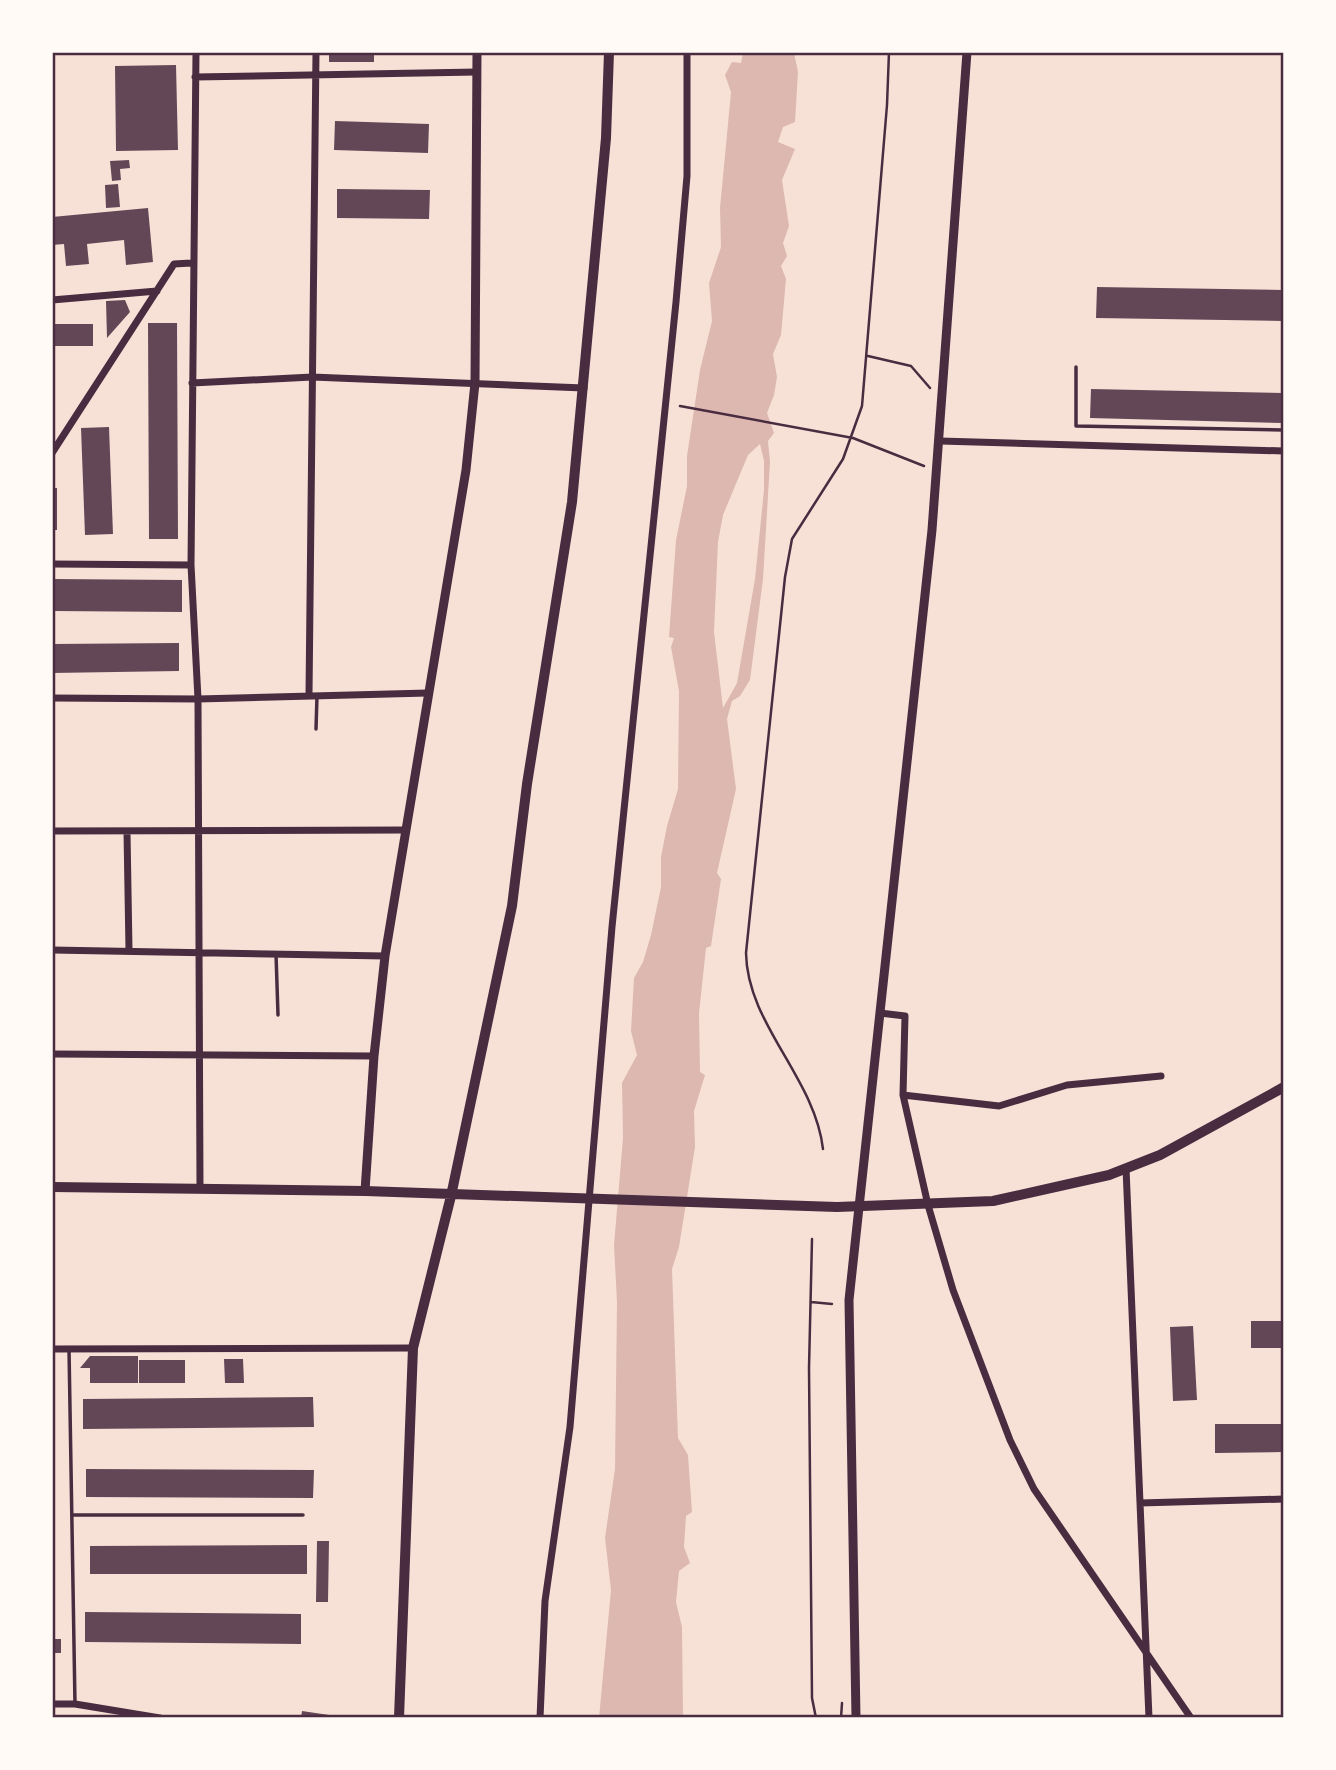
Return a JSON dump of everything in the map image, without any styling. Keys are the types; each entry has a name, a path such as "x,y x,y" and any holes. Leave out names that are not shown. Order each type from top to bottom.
{"main road":[{"path":"399,1717 413,1348 451,1196 512,906 527,784 572,502 606,138 609,52"},
{"path":"52,1186 365,1191 837,1207 993,1201 1062,1187 1126,1168 1210,1129 1283,1087"}],"street":[{"path":"196,52 191,263 191,565 198,699 200,1189"},
{"path":"313,694 311,534 316,52"},
{"path":"365,1191 374,1055 385,956 466,470 475,383 477,52"},
{"path":"540,1717 545,1601 570,1427 612,927 677,290 687,176 687,52"},
{"path":"856,1717 849,1300 938,467 967,52"},
{"path":"195,77 316,77 477,72"},
{"path":"52,453 174,264 191,263"},
{"path":"52,300 157,290"},
{"path":"192,383 312,377 584,388"},
{"path":"940,441 1283,451"},
{"path":"52,564 191,565"},
{"path":"52,698 198,699 428,693"},
{"path":"52,831 198,833 406,830"},
{"path":"127,832 129,950"},
{"path":"52,950 385,956"},
{"path":"880,1013 905,1016 903,1094 928,1205 953,1290 1010,1440 1034,1489 1191,1717"},
{"path":"52,1054 374,1055"},
{"path":"903,1094 999,1106 1067,1085 1161,1076"},
{"path":"1126,1168 1149,1717"},
{"path":"52,1349 413,1348"},
{"path":"1140,1503 1283,1499"},
{"path":"52,1704 75,1704 160,1717"}],"lane":[{"path":"1076,367 1076,426 1283,430"},
{"path":"313,694 316,729"},
{"path":"276,953 278,1015"},
{"path":"69,1349 75,1704"},
{"path":"72,1515 303,1515"}],"path":[{"path":"823,1149 820,1126 808,1099 754,994 746,969 746,953 785,577 792,539 831,481 853,438 862,406 868,356 888,52"},
{"path":"868,356 911,366 943,404"},
{"path":"680,406 853,438 903,460 938,467"},
{"path":"812,1239 811,1698 816,1717"},
{"path":"810,1302 832,1304"}],"shaded area":[{"path":"743,53 794,53 798,72 795,122 783,127 778,142 795,149 782,180 789,226 783,243 787,256 781,266 786,279 781,335 773,354 777,377 767,413 774,433 768,441 770,462 763,579 750,680 740,696 732,701 727,719 736,789 717,873 721,879 711,946 706,948 699,1013 700,1072 705,1075 694,1111 695,1147 679,1247 672,1269 678,1438 688,1455 692,1512 686,1516 684,1547 690,1563 679,1571 676,1602 682,1627 683,1717 599,1718 611,1590 605,1538 615,1469 617,1302 614,1245 623,1138 622,1083 637,1055 631,1031 634,978 643,962 651,935 661,887 661,857 678,789 679,691 671,647 674,638 669,637 676,540 687,486 687,456 700,370 712,321 709,283 721,247 720,208 731,92 725,75 732,62 741,63","holes":["760,444 764,461 764,490 755,579 737,683 723,708 714,632 718,542 723,515 748,455"]}],"building":[{"path":"329,52 374,52 374,62 329,62"},
{"path":"176,65 178,150 116,151 115,66"},
{"path":"335,121 429,124 428,153 334,150"},
{"path":"129,160 130,168 120,169 121,180 112,181 110,161"},
{"path":"118,184 120,207 106,208 105,185"},
{"path":"337,189 430,190 429,219 337,218"},
{"path":"148,208 153,262 126,265 124,240 87,244 89,264 66,266 64,244 52,245 52,217"},
{"path":"1097,287 1284,290 1284,321 1096,318"},
{"path":"125,300 130,312 107,338 106,301"},
{"path":"148,323 177,323 178,539 149,539"},
{"path":"52,324 93,324 93,346 52,346"},
{"path":"1091,389 1284,393 1284,423 1090,418"},
{"path":"109,427 113,534 85,535 81,428"},
{"path":"52,488 57,488 57,530 52,530"},
{"path":"52,579 182,580 182,612 52,611"},
{"path":"179,643 179,671 52,673 52,644"},
{"path":"1251,1321 1284,1321 1284,1348 1251,1348"},
{"path":"1193,1326 1197,1400 1173,1401 1170,1327"},
{"path":"90,1356 138,1356 138,1383 90,1383 90,1368 80,1368"},
{"path":"224,1359 243,1359 244,1383 225,1383"},
{"path":"139,1360 185,1360 185,1383 139,1383"},
{"path":"313,1397 314,1427 83,1429 83,1399"},
{"path":"1215,1424 1284,1424 1284,1452 1215,1453"},
{"path":"86,1469 314,1470 313,1498 86,1497"},
{"path":"317,1541 329,1541 328,1602 316,1602"},
{"path":"52,1542 55,1542 55,1571 52,1571"},
{"path":"307,1545 307,1574 90,1574 90,1546"},
{"path":"85,1612 301,1614 301,1644 85,1642"},
{"path":"52,1639 61,1639 61,1653 52,1653"},
{"path":"302,1711 336,1716 336,1718 301,1718"}]}
